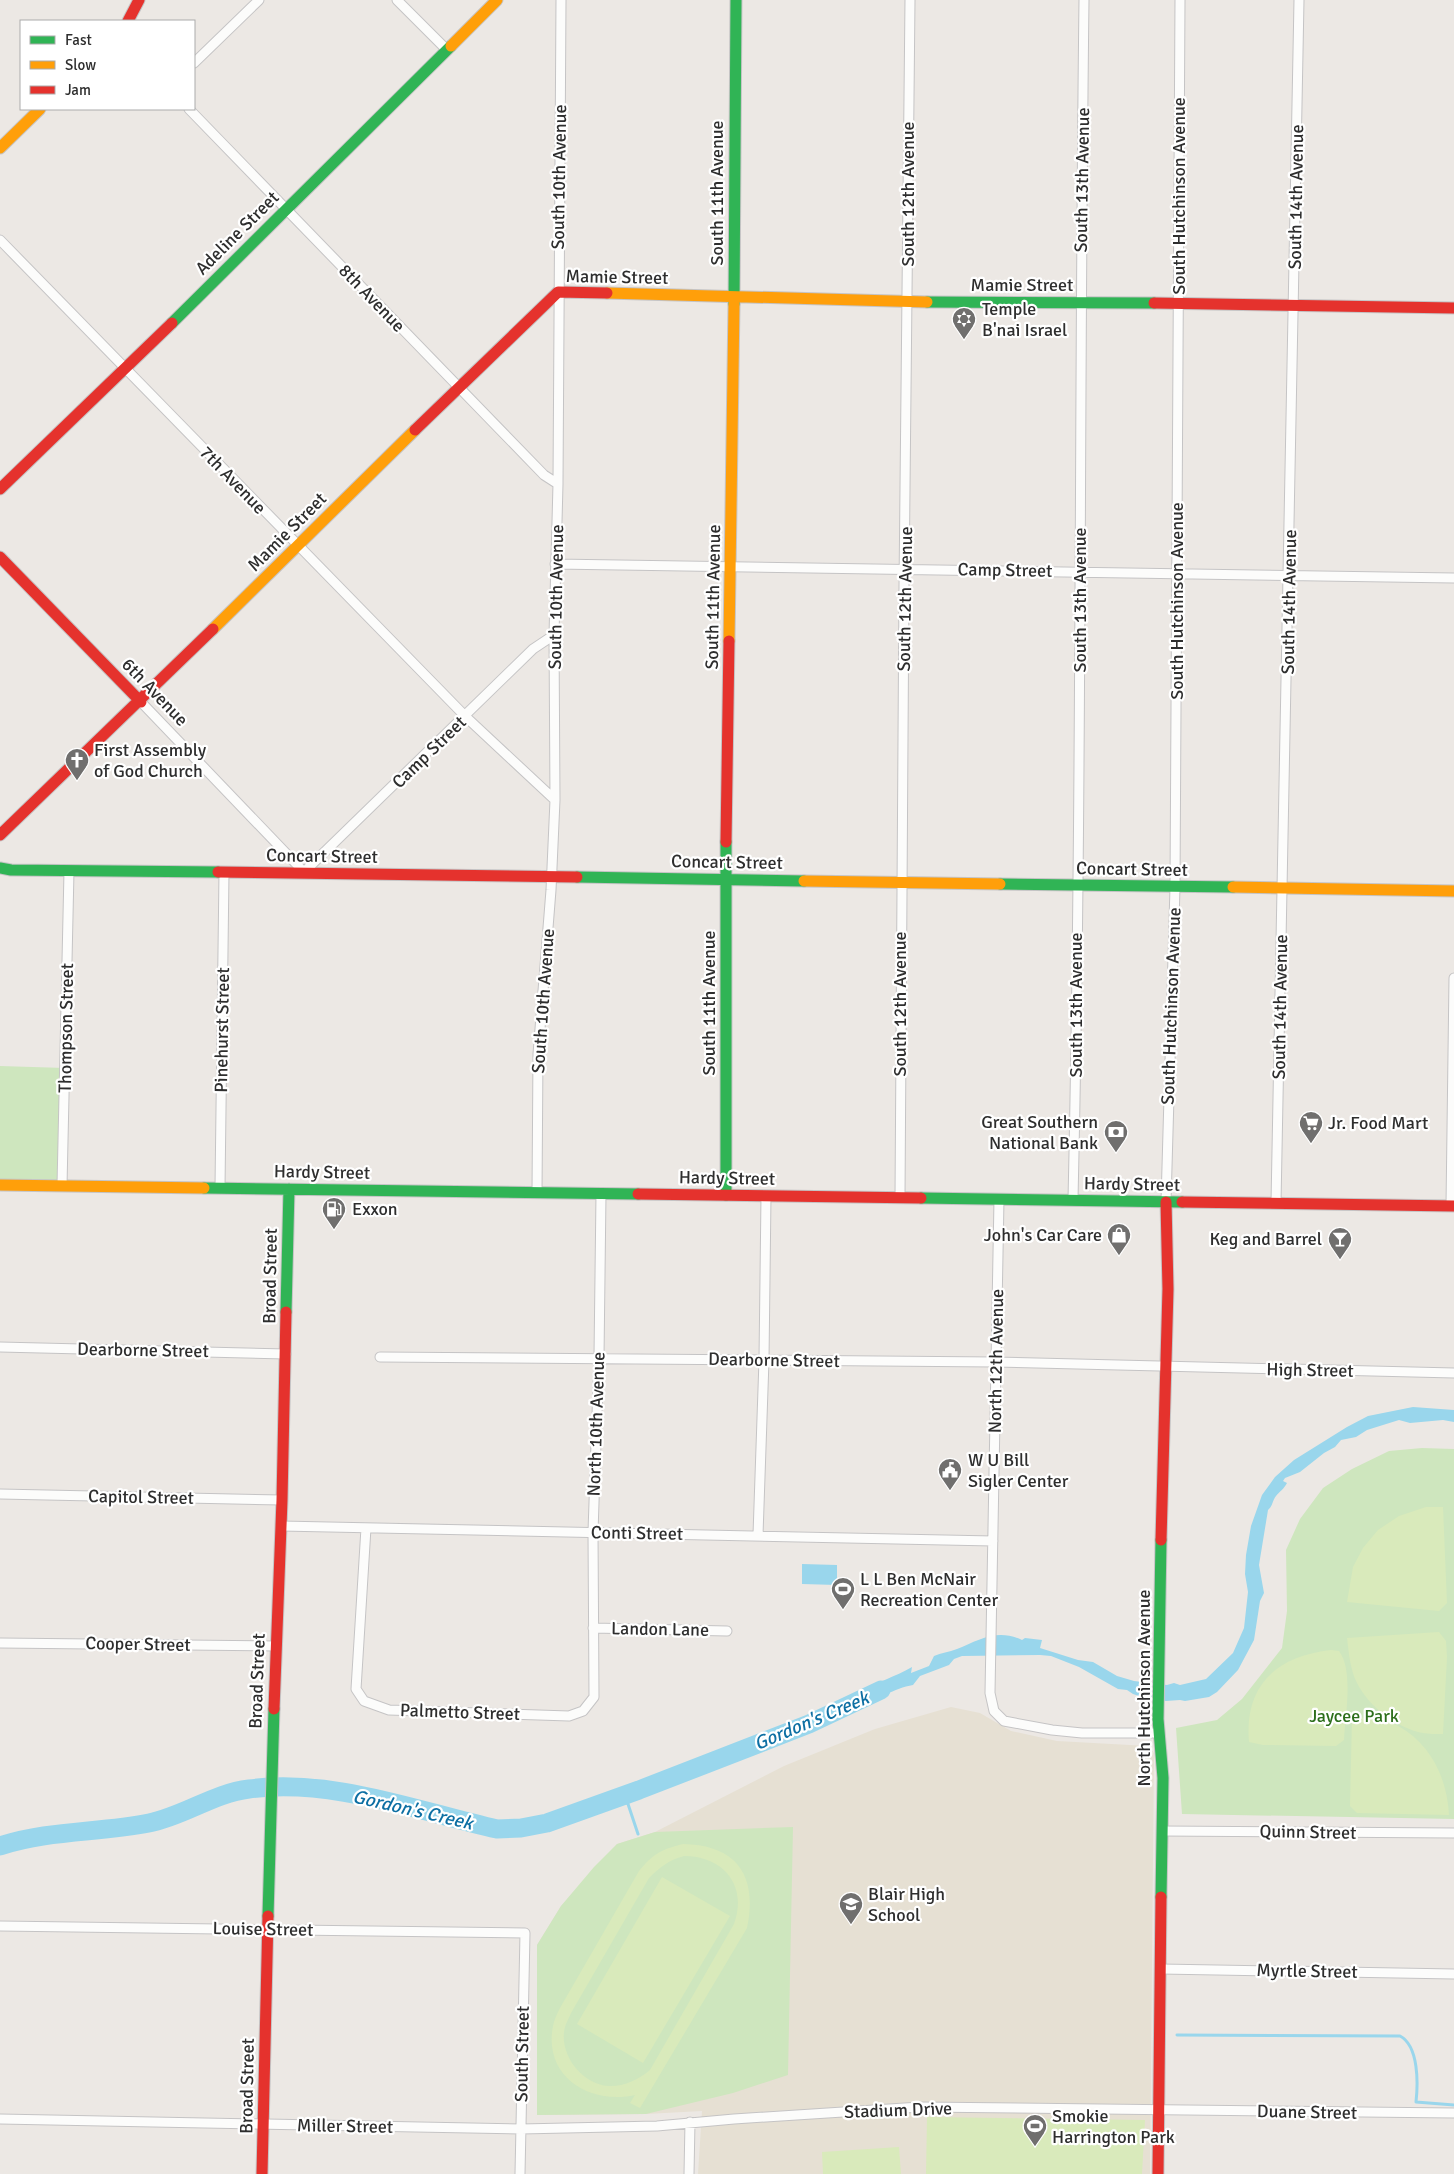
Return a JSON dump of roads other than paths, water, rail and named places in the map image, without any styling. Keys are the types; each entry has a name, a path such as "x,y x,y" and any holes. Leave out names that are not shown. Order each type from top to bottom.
{"street":[{"path":"129,20 139,0"},
{"path":"195,62 259,0"},
{"path":"396,0 447,50"},
{"name":"Adeline Street","path":"0,489 126,368 497,0"},
{"name":"South 10th Avenue","path":"537,1193 538,1054 555,800 554,635 558,484 561,0"},
{"name":"South 11th Avenue","path":"726,1196 725,879 731,566 736,0"},
{"name":"South 12th Avenue","path":"900,1198 900,883 910,0"},
{"name":"South 13th Avenue","path":"1074,1200 1081,572 1080,302 1084,0"},
{"name":"South Hutchinson Avenue","path":"1166,1202 1175,887 1180,0"},
{"name":"South 14th Avenue","path":"1276,1203 1299,0"},
{"path":"0,148 39,110"},
{"name":"8th Avenue","path":"190,110 544,474 558,484"},
{"name":"7th Avenue","path":"0,240 466,717 555,800"},
{"name":"Mamie Street","path":"0,835 140,702 459,387 558,292 908,302 1080,302 1454,308"},
{"name":"6th Avenue","path":"0,558 304,872"},
{"name":"Camp Street","path":"555,564 1178,572 1454,578"},
{"name":"Camp Street","path":"304,872 466,717 533,649 554,635"},
{"name":"Concart Street","path":"0,868 11,870 70,871 304,872 1454,892"},
{"name":"Thompson Street","path":"62,1186 70,871"},
{"name":"Pinehurst Street","path":"220,1188 224,872"},
{"path":"1452,1206 1454,978"},
{"name":"Hardy Street","path":"0,1185 1452,1206"},
{"name":"Broad Street","path":"262,2174 272,1764 282,1500 289,1189"},
{"name":"North 10th Avenue","path":"583,1711 594,1697 593,1532 599,1358 601,1194"},
{"path":"758,1535 764,1360 766,1196"},
{"name":"North 12th Avenue","path":"999,1199 990,1626 990,1693 994,1712 1004,1721 1052,1730 1082,1733 1159,1734"},
{"name":"North Hutchinson Avenue","path":"1158,2174 1163,1778 1158,1719 1158,1672 1167,1367 1166,1202"},
{"name":"Dearborne Street","path":"0,1347 286,1354"},
{"name":"Dearborne Street","path":"380,1357 995,1362 1167,1367"},
{"name":"High Street","path":"1167,1367 1454,1373"},
{"name":"Capitol Street","path":"0,1494 282,1500"},
{"name":"Conti Street","path":"281,1526 993,1541"},
{"name":"Palmetto Street","path":"366,1528 356,1689 364,1701 389,1710 569,1716 583,1711"},
{"name":"Landon Lane","path":"593,1628 727,1631"},
{"name":"Cooper Street","path":"0,1643 276,1646"},
{"name":"Quinn Street","path":"1162,1831 1454,1833"},
{"name":"Louise Street","path":"0,1926 525,1934"},
{"name":"South Street","path":"520,2174 525,1934"},
{"name":"Myrtle Street","path":"1161,1969 1454,1974"},
{"name":"Stadium Drive","path":"690,2122 901,2108 1159,2110"},
{"name":"Duane Street","path":"1159,2110 1454,2114"},
{"name":"Miller Street","path":"0,2119 521,2129 632,2128 690,2122"},
{"path":"689,2174 690,2122"}],"water":[{"path":"1413,1407 1454,1410 1454,1422 1443,1420 1410,1423 1399,1420 1367,1430 1356,1437 1341,1440 1335,1447 1324,1453 1300,1472 1285,1478 1283,1481 1287,1483 1276,1496 1268,1510 1259,1565 1264,1593 1260,1601 1254,1640 1238,1670 1217,1692 1209,1697 1185,1701 1145,1698 1127,1690 1118,1689 1079,1667 1051,1656 1040,1655 962,1656 954,1659 949,1665 920,1676 913,1685 872,1699 858,1701 860,1691 866,1688 912,1667 911,1673 929,1666 934,1656 996,1635 1004,1635 1022,1640 1025,1638 1042,1640 1040,1648 1078,1660 1093,1662 1117,1676 1134,1681 1180,1685 1206,1679 1233,1653 1244,1628 1248,1592 1245,1574 1246,1555 1251,1526 1262,1495 1275,1477 1294,1460 1368,1416"},
{"path":"802,1564 837,1565 837,1585 802,1584"}],"waterway":[{"name":"Gordon's Creek","path":"0,1846 55,1834 112,1829 149,1823 162,1820 236,1791 280,1787 312,1788 343,1792 497,1829 521,1828 547,1823 639,1790 809,1724 881,1690"},
{"path":"620,1797 628,1804 638,1834"},
{"path":"1177,2035 1400,2036 1411,2048 1414,2057 1417,2076 1416,2102 1454,2105"}],"place":[{"name":"Temple B'nai Israel","path":"964,340"},
{"name":"First Assembly of God Church","path":"77,781"},
{"name":"Jr. Food Mart","path":"1311,1144"},
{"name":"Great Southern National Bank","path":"1116,1153"},
{"name":"Exxon","path":"334,1230"},
{"name":"John's Car Care","path":"1119,1256"},
{"name":"Keg and Barrel","path":"1340,1260"},
{"name":"W U Bill Sigler Center","path":"950,1491"},
{"name":"L L Ben McNair Recreation Center","path":"843,1610"},
{"name":"Blair High School","path":"851,1925"},
{"name":"Smokie Harrington Park","path":"1035,2147"}],"park label":[{"name":"Jaycee Park","path":"1354,1716"}]}
